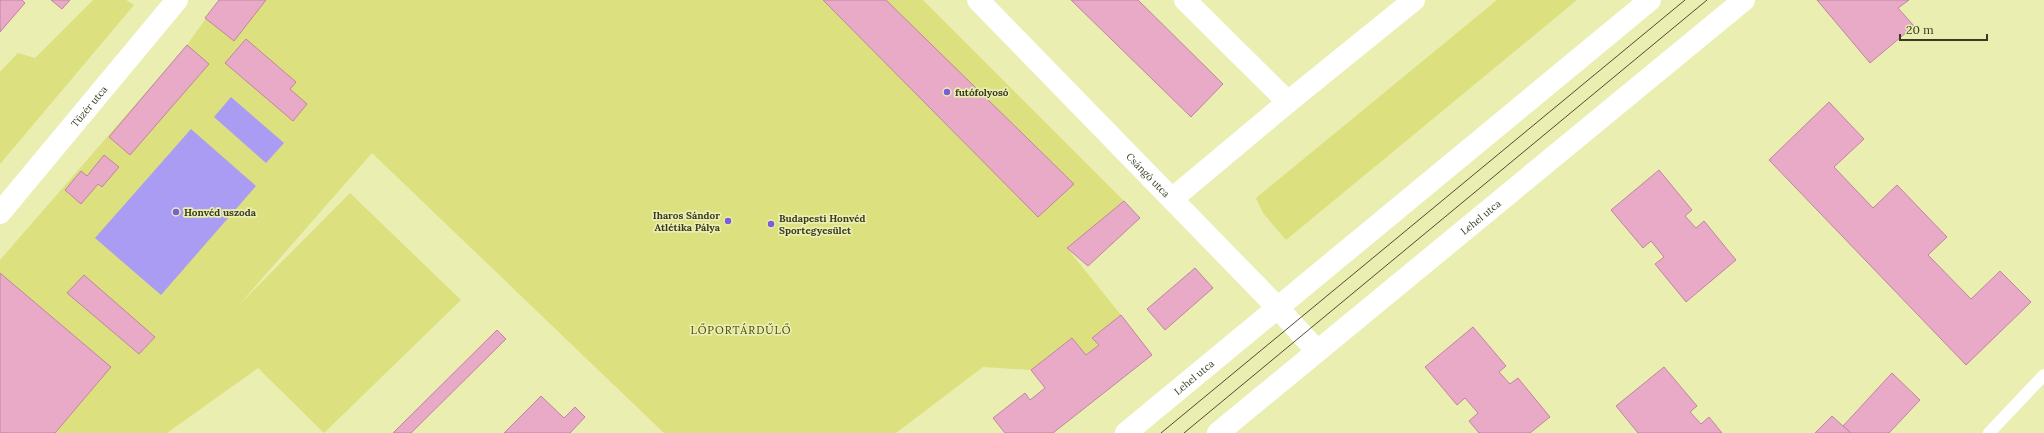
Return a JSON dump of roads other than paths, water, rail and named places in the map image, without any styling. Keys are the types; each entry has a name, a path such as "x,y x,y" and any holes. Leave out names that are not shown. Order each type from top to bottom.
{"main road":[{"name":"Tüzér utca","path":"0,213 177,0"},
{"name":"Csángó utca","path":"978,0 1277,307 1317,351"},
{"path":"1185,0 1288,102"},
{"path":"1172,199 1288,102 1414,0"},
{"name":"Lehel utca","path":"1126,433 1650,0"},
{"name":"Lehel utca","path":"1218,433 1744,0"}],"lane":[{"path":"1989,433 2044,375"}],"tram line":[{"path":"1161,433 1685,0"},
{"path":"1184,433 1707,0"}],"place":[{"name":"futófolyosó","path":"947,92"},
{"name":"Honvéd uszoda","path":"176,212"},
{"name":"Iharos Sándor Atlétika Pálya","path":"728,221"},
{"name":"Budapesti Honvéd Sportegyesület","path":"771,224"}],"district":[{"name":"LŐPORTÁRDŰLŐ","path":"741,330"}]}
